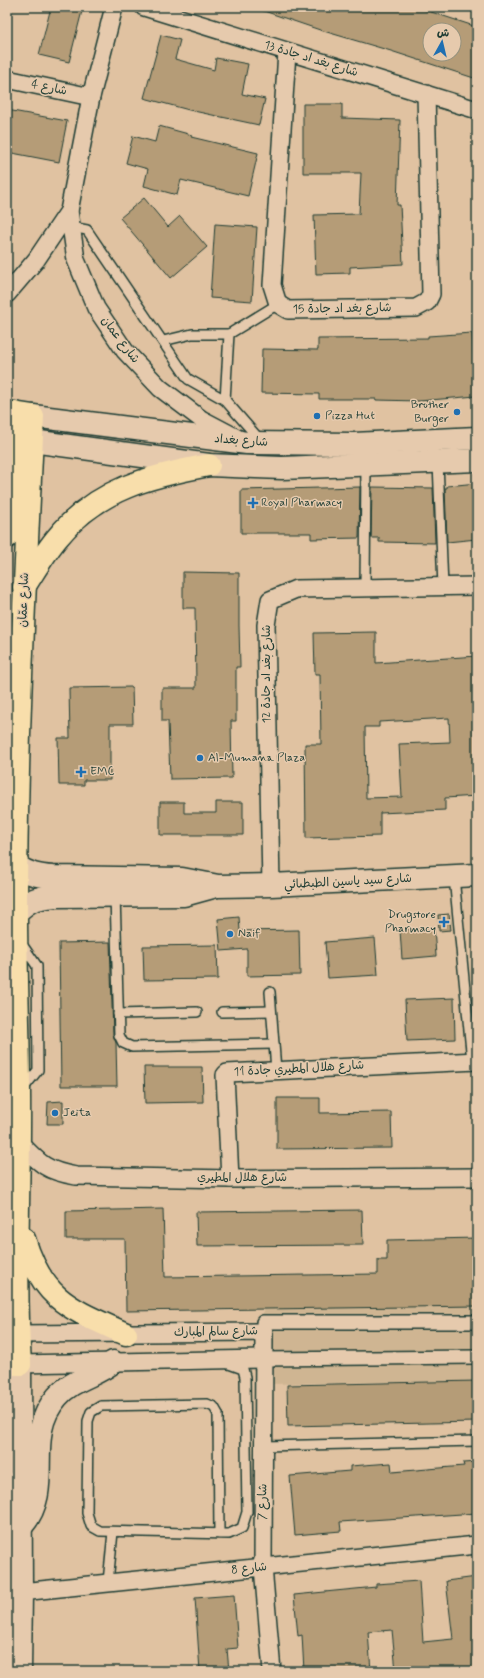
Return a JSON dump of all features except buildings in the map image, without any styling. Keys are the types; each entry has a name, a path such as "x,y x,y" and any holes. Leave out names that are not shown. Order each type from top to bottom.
{"main road":[{"name":"شارع بغداد","path":"18,414 255,443 354,444 477,438"},
{"name":"شارع عمّان","path":"7,537 17,439 18,414"},
{"name":"شارع بغداد","path":"17,439 209,465 282,468 477,460"},
{"name":"شارع عمّان","path":"17,439 24,588 16,865 16,936 20,1094 19,1222 13,1335 21,1527 20,1671"},
{"path":"24,588 58,536 100,499 126,487 162,474 209,465"},
{"name":"شارع سيد ياسين الطبطبائي","path":"16,865 26,872 52,878 182,879 218,886 271,885 477,875"},
{"name":"شارع سيد ياسين الطبطبائي","path":"16,913 25,904 36,898 184,895 218,886"},
{"path":"19,1222 34,1268 54,1294 65,1304 83,1315 135,1334"},
{"path":"21,1527 36,1502 40,1431 43,1418 49,1407 68,1387 78,1380 99,1372 113,1362"}],"street":[{"name":"شارع عمان","path":"114,7 91,97 70,219 76,260 96,308 125,350 166,393 201,419 255,443"},
{"name":"شارع بغد اد جادة 13","path":"144,7 477,110"},
{"name":"شارع بغد اد جادة 15","path":"287,52 272,285 278,304 288,310 416,308 426,302 431,294 426,94"},
{"name":"شارع 4","path":"7,79 91,97"},
{"name":"شارع عمان","path":"7,294 70,219"},
{"name":"شارع بغد اد جادة 12","path":"271,885 266,625 270,600 296,589 477,586"},
{"name":"شارع هلال المطيري جادة 11","path":"230,1179 225,1075 228,1073 474,1061"},
{"name":"شارع هلال المطيري","path":"19,1142 37,1161 46,1168 57,1173 76,1176 230,1179 477,1177"},
{"name":"شارع سالم المبارك","path":"13,1335 264,1332 263,1322 477,1322"},
{"name":"شارع 7","path":"264,1332 263,1567 272,1671"},
{"path":"135,1334 133,1349 136,1355 148,1361"},
{"path":"14,1364 263,1359 477,1357"},
{"name":"شارع 8","path":"21,1592 108,1582 477,1546"}],"lane":[{"path":"70,219 87,230 188,379 225,400 255,443"},
{"path":"163,341 192,334 229,334 278,304"},
{"path":"225,400 229,334"},
{"path":"438,462 443,586"},
{"path":"365,588 366,465"},
{"path":"454,876 474,1061"},
{"path":"115,896 120,1040 127,1046 274,1044"},
{"path":"270,992 276,1070"},
{"path":"222,1012 272,1011"},
{"path":"118,1014 197,1012"},
{"path":"219,1534 218,1414 214,1407 207,1404 101,1406 91,1412 88,1421 86,1513 91,1526 100,1532 113,1532 219,1534 228,1534 242,1528 247,1512 245,1377 243,1369 220,1360"},
{"path":"264,1446 477,1441"},
{"path":"108,1582 113,1532"}],"shaded area":[{"path":"477,1304 477,1381 264,1384 263,1309"}],"place":[{"name":"Brother Burger","path":"457,412"},
{"name":"Pizza Hut","path":"317,416"},
{"name":"Royal Pharmacy","path":"253,503"},
{"name":"Al-Mumana Plaza","path":"200,758"},
{"name":"EMC","path":"81,772"},
{"name":"Drugstore Pharmacy","path":"444,922"},
{"name":"Naif","path":"230,934"},
{"name":"Jeita","path":"55,1113"}]}
